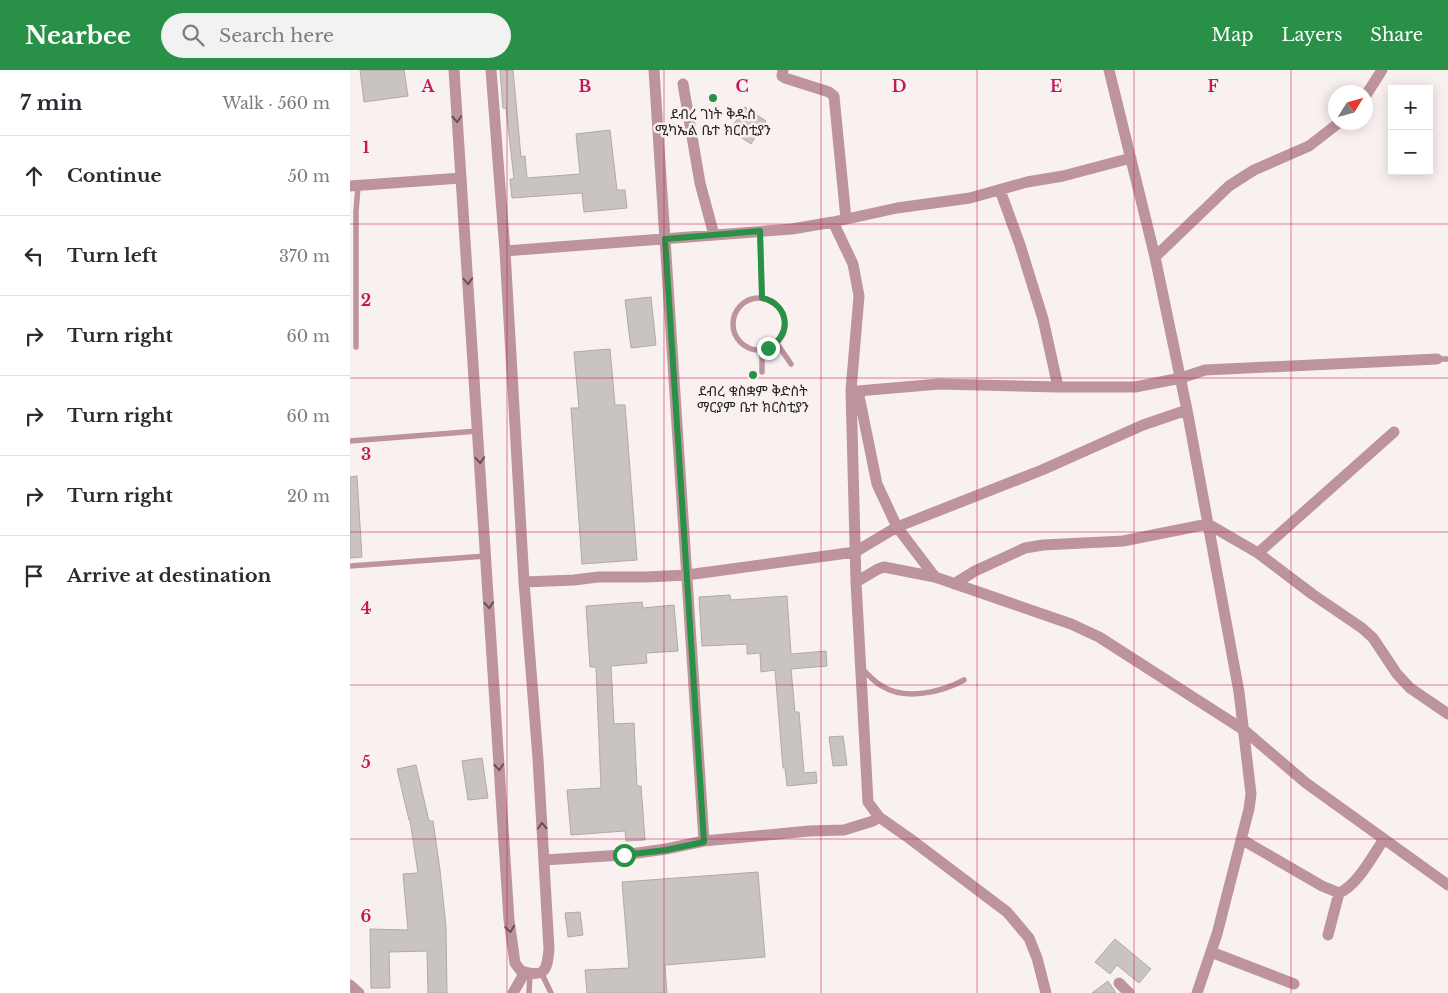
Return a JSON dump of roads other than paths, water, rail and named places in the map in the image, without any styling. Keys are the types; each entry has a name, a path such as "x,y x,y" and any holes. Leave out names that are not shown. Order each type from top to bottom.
{"street":[{"path":"454,70 509,920 515,963 521,971 532,973"},
{"path":"491,70 505,251 524,582 549,949 548,966 532,973 513,993"},
{"path":"654,70 704,842"},
{"path":"783,70 782,76 785,78 829,92 834,96 846,219"},
{"path":"1109,70 1181,378 1244,730 1251,794 1249,809 1211,952 1198,993"},
{"path":"1372,85 1382,70"},
{"path":"683,84 700,183 714,235"},
{"path":"1154,257 1229,186 1254,170 1309,146 1330,130"},
{"path":"505,251 792,229 897,208 970,198 1027,182 1063,176 1131,158"},
{"path":"354,186 461,178"},
{"path":"1000,190 1020,245 1043,319 1058,388"},
{"path":"833,222 853,264 859,296 854,390 855,552 868,802 879,817 1007,912 1028,938 1037,958 1046,993"},
{"path":"854,390 939,384 1058,388 1135,387 1181,378 1205,370 1442,359"},
{"path":"854,390 878,484 897,527 935,577"},
{"path":"524,582 598,577 646,578 687,575 855,552 897,527 1042,470 1143,425 1187,410"},
{"path":"1258,553 1394,432"},
{"path":"954,584 975,571 1025,548 1043,545 1123,542 1208,524 1258,553 1312,594 1362,628 1372,638 1397,674 1410,688 1448,714"},
{"path":"856,582 884,567 935,577 1071,624 1099,637 1244,730 1306,783 1448,885"},
{"path":"544,860 624,855 666,850 704,842 809,831 844,830 873,821 879,817"},
{"path":"1241,838 1322,886 1339,893"},
{"path":"1328,935 1339,893 1350,886 1356,879 1384,839"},
{"path":"1211,952 1294,984"},
{"path":"1119,983 1129,993"},
{"path":"350,984 359,993"}],"lane":[{"path":"354,186 356,347"},
{"path":"760,231 762,298"},
{"path":"762,298 774,302 782,312 784,330 776,342 768,348 762,349 750,348 739,341 733,324 736,312 744,302 762,298"},
{"path":"776,342 790,364"},
{"path":"762,349 762,372"},
{"path":"350,441 478,431"},
{"path":"350,566 486,556"},
{"path":"860,667 881,686 904,693 916,694 953,685 964,680"},
{"path":"528,993 532,973"},
{"path":"532,973 551,993"}],"place":[{"name":"ደብረ ገነት ቅዱስ ሚካኤል ቤተ ክርስቲያን","path":"713,98"},
{"name":"ደብረ ቁስቋም ቅድስት ማርያም ቤተ ክርስቲያን","path":"753,375"}]}
